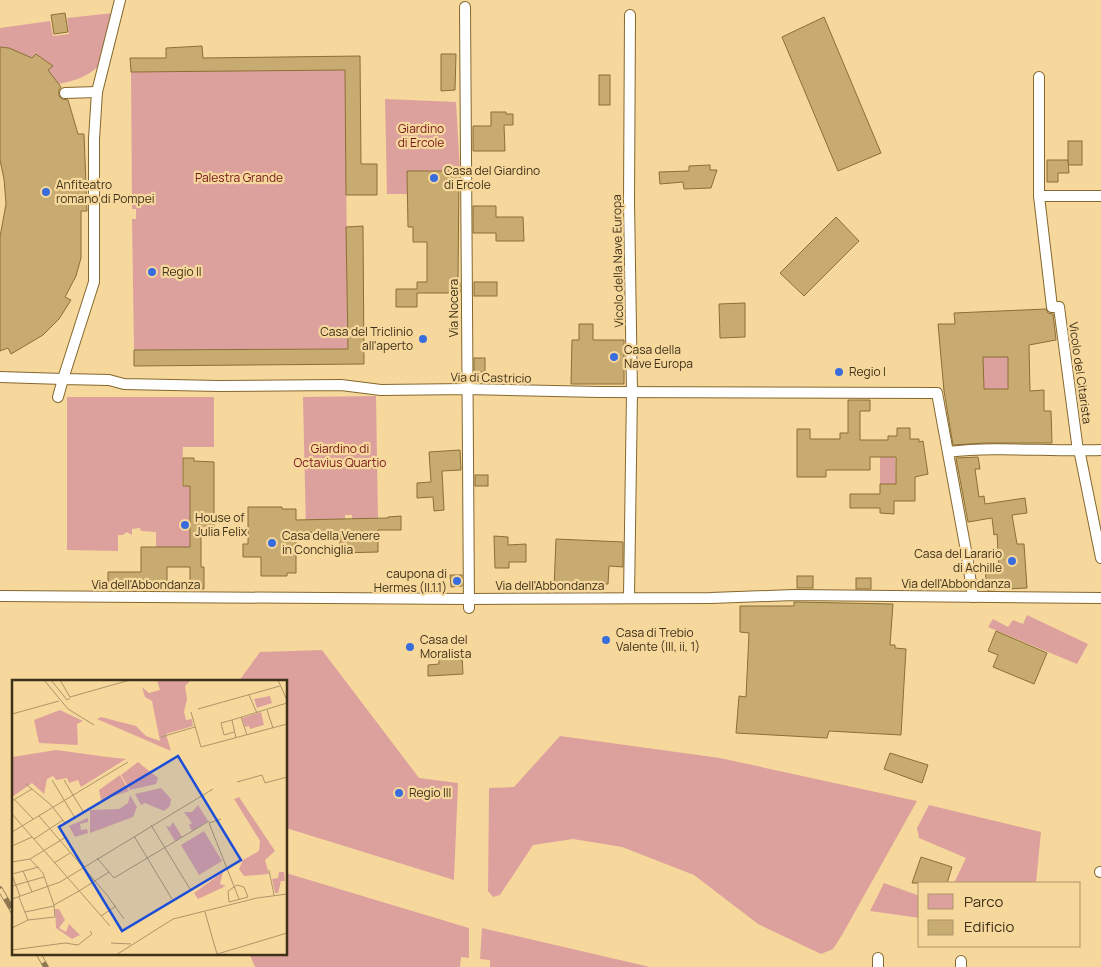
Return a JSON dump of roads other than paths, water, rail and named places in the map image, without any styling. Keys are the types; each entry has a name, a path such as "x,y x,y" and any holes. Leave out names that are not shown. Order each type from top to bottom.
{"street":[{"path":"58,397 94,282 94,139 97,92 120,0"},
{"name":"Via Nocera","path":"464,7 469,603"},
{"name":"Vicolo della Nave Europa","path":"629,597 632,392 630,15"},
{"name":"Vicolo del Citarista","path":"1039,77 1039,196 1052,307 1058,307 1078,451 1101,558"},
{"path":"65,93 97,92"},
{"path":"1039,196 1101,196"},
{"name":"Via di Castricio","path":"0,377 110,380 124,384 219,386 341,385 380,390 937,393 948,452"},
{"path":"972,597 967,556 948,452 978,448 1101,450"},
{"name":"Via dell'Abbondanza","path":"0,596 469,603 629,597 1101,598"}],"railway":[{"path":"0,889 12,910"},
{"path":"39,954 46,967"}],"place":[{"name":"Casa del Giardino di Ercole","path":"434,178"},
{"name":"Anfiteatro romano di Pompei","path":"46,192"},
{"name":"Regio II","path":"152,272"},
{"name":"Casa del Triclinio all'aperto","path":"423,339"},
{"name":"Casa della Nave Europa","path":"614,357"},
{"name":"Regio I","path":"839,372"},
{"name":"House of Julia Felix","path":"185,525"},
{"name":"Casa della Venere in Conchiglia","path":"272,543"},
{"name":"Casa del Larario di Achille","path":"1012,561"},
{"name":"caupona di Hermes (II.1.1)","path":"457,581"},
{"name":"Casa di Trebio Valente (III, ii, 1)","path":"606,640"},
{"name":"Casa del Moralista","path":"410,647"},
{"name":"Regio III","path":"399,793"}],"park label":[{"name":"Giardino di Ercole","path":"421,136"},
{"name":"Palestra Grande","path":"239,178"},
{"name":"Giardino di Octavius Quartio","path":"340,456"}]}
